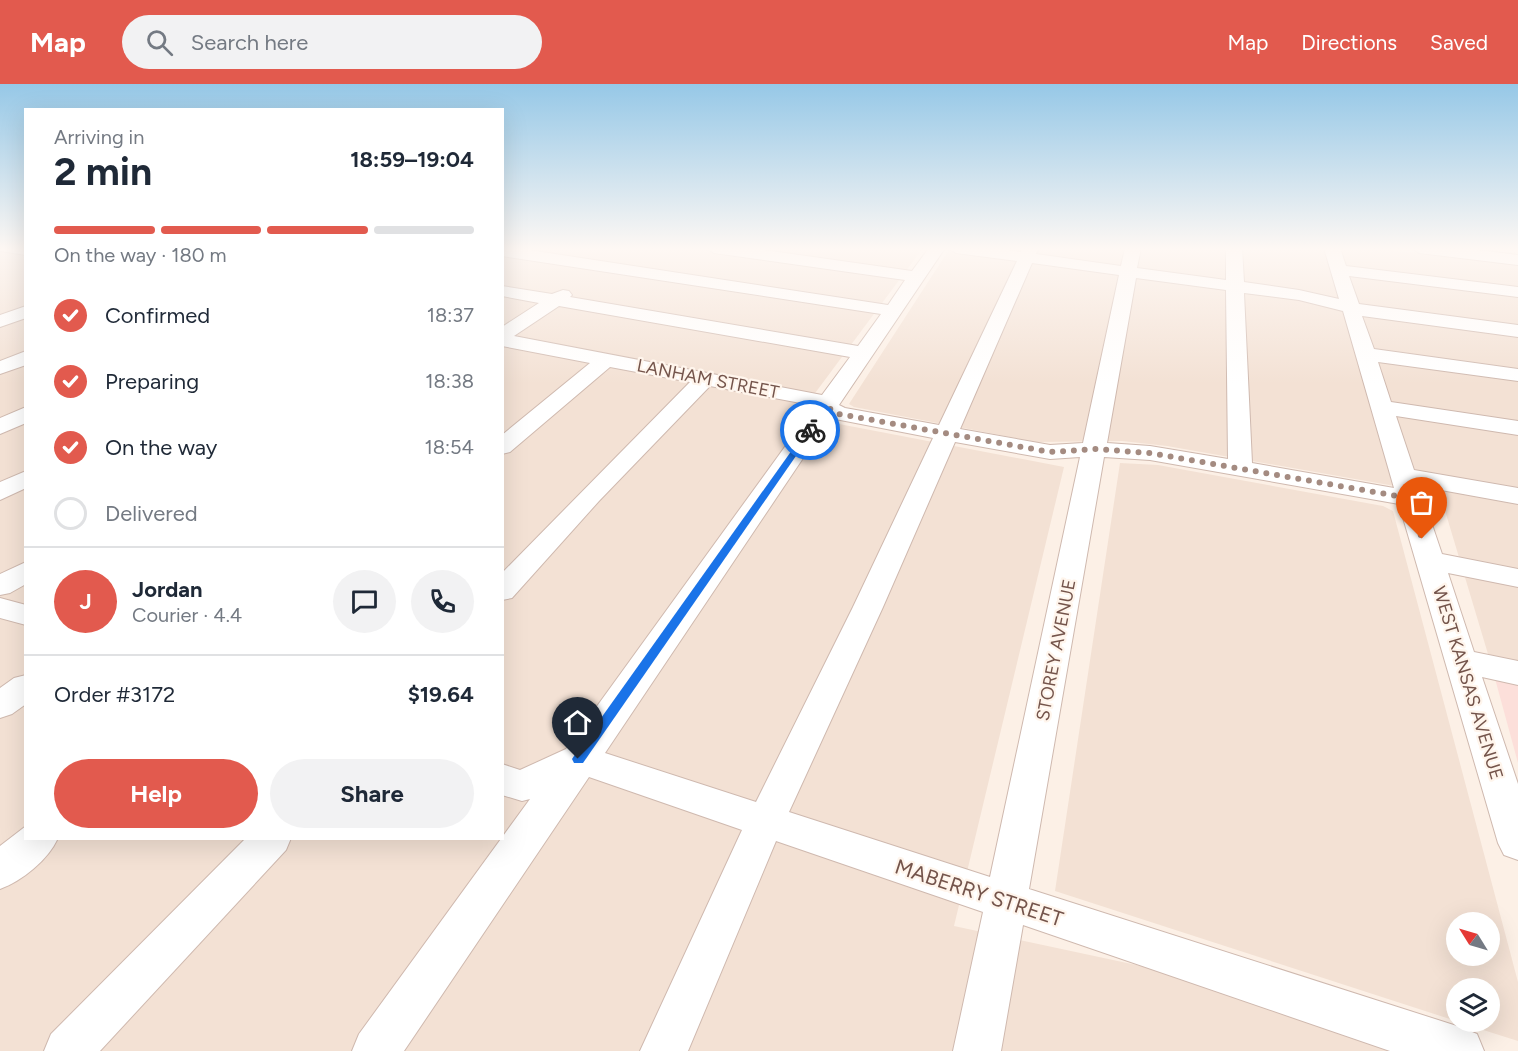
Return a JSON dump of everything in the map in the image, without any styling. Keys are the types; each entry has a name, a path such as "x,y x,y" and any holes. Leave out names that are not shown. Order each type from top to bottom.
{"street":[{"path":"515,293 864,352"},
{"path":"505,342 566,293"},
{"path":"776,293 894,311"},
{"path":"376,1051 578,759 906,293"},
{"path":"664,1051 765,822 868,607 1011,293"},
{"name":"STOREY AVENUE","path":"977,1051 1125,293"},
{"path":"1234,293 1240,468"},
{"path":"1285,293 1349,307 1518,331"},
{"name":"WEST KANSAS AVENUE","path":"1345,293 1460,660 1510,795 1518,843"},
{"path":"0,302 24,308"},
{"path":"0,321 24,310"},
{"name":"LANHAM STREET","path":"505,342 813,399 839,414 1050,452 1095,449 1150,453 1240,468 1518,496"},
{"path":"1365,354 1518,375"},
{"path":"0,368 24,358"},
{"path":"504,445 606,360"},
{"path":"504,589 582,504 706,378"},
{"path":"1382,407 1518,428"},
{"path":"0,426 24,415"},
{"path":"0,492 24,479"},
{"path":"1429,560 1518,578"},
{"path":"0,586 24,572"},
{"path":"0,608 24,614"},
{"path":"1460,660 1518,673"},
{"path":"0,705 24,688"},
{"path":"504,780 522,786 578,759"},
{"name":"MABERRY STREET","path":"578,759 1460,1051"},
{"path":"0,871 37,840"},
{"path":"68,1051 270,840"}],"shaded area":[{"path":"0,293 24,293 24,840 504,840 504,293 889,293 804,408 839,424 1064,467 954,926 1277,995 1444,1051 0,1051"},
{"path":"921,293 1518,293 1518,670 1491,664 1440,494 1167,446 1122,441 1036,442 854,407 849,404"},
{"path":"1120,463 1158,465 1383,506 1393,511 1499,912 1446,912 1446,966 1500,966 1500,914 1518,982 1518,1041 1490,1032 1500,1032 1500,978 1446,978 1446,1018 1055,891"},
{"path":"1491,664 1518,670 1518,763"}],"way so far":[{"path":"810,430 827,407 839,414 1050,452 1095,449 1150,453 1261,471 1409,498 1422,539"}],"route":[{"path":"578,759 810,430"}]}
